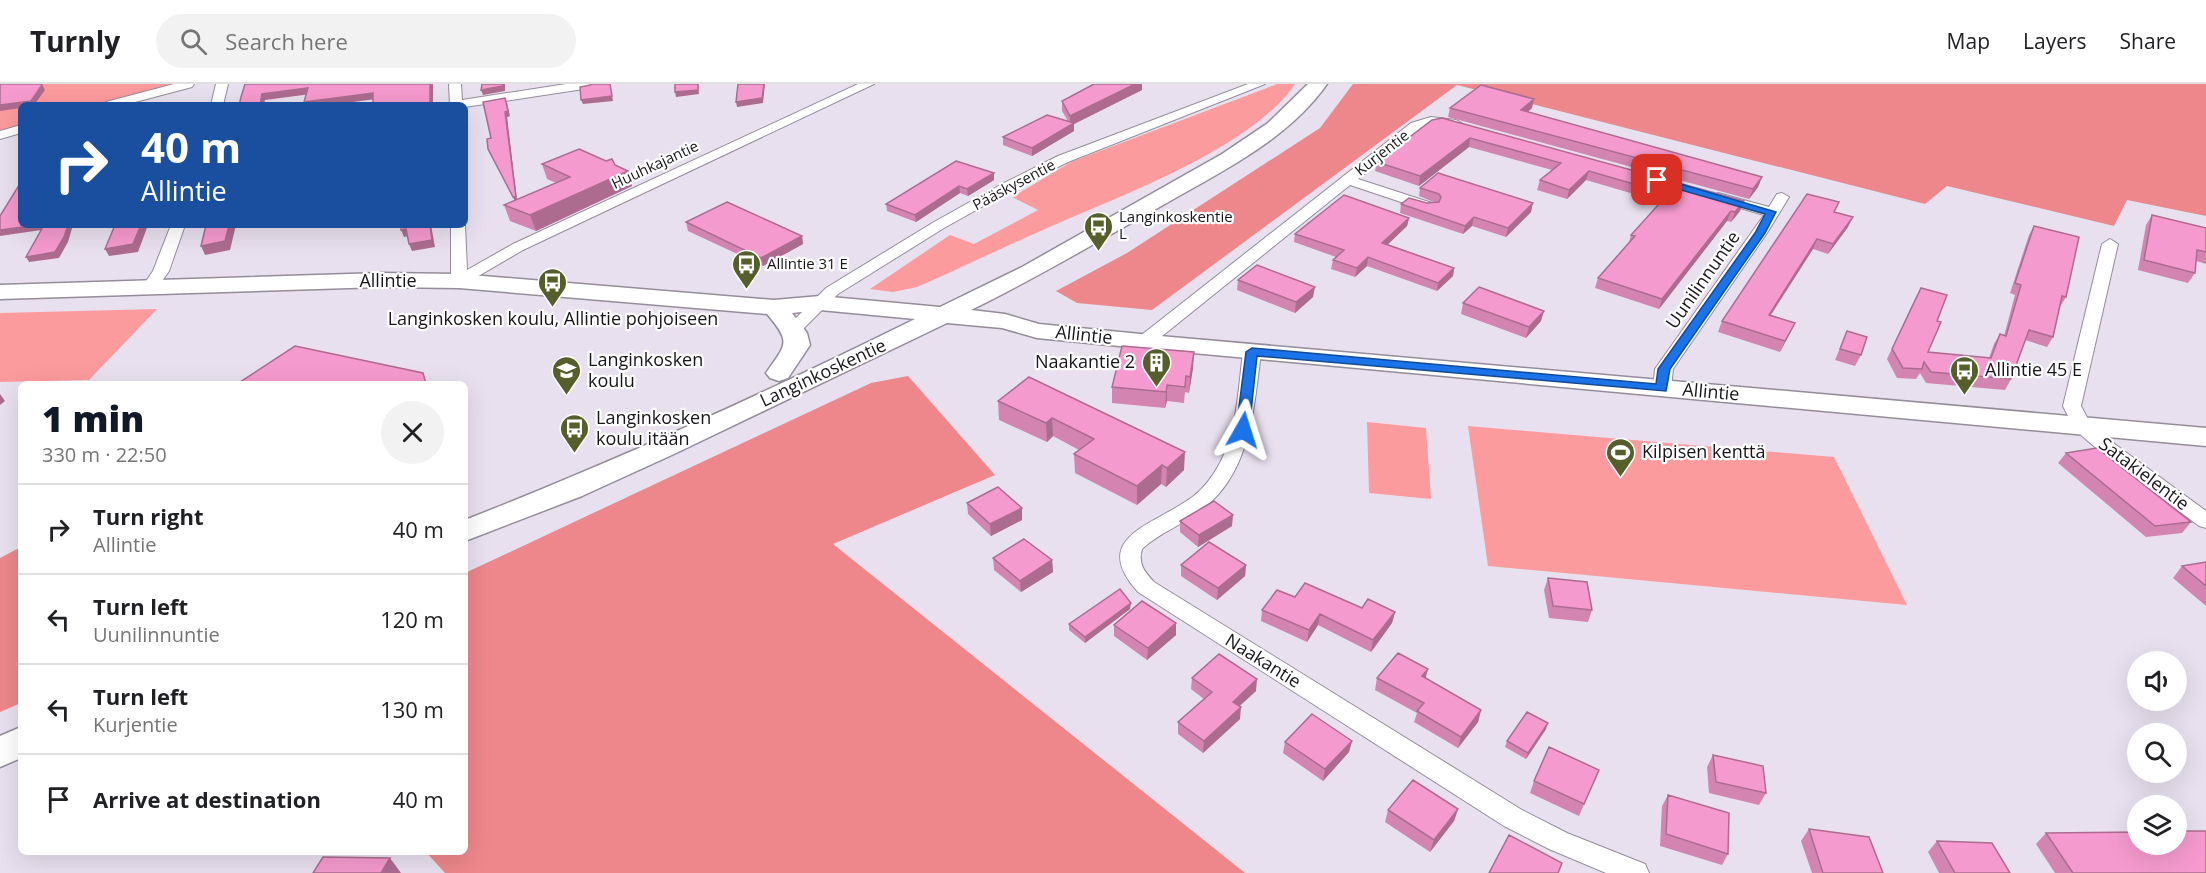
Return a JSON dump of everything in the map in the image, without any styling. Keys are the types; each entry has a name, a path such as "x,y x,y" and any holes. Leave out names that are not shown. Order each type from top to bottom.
{"street":[{"path":"121,102 188,84"},
{"path":"218,102 222,84"},
{"path":"455,84 456,102"},
{"path":"468,103 590,84"},
{"name":"Huuhkajantie","path":"459,281 518,247 868,84"},
{"name":"Pääskysentie","path":"806,316 832,291 939,225 1063,159 1259,84"},
{"name":"Langinkoskentie","path":"914,319 944,315 1030,272 1116,224 1158,197 1229,158 1275,127 1295,110 1318,84"},
{"name":"Kurjentie","path":"1145,341 1416,126 1431,121 1445,121 1466,127"},
{"path":"0,135 18,130"},
{"path":"1347,180 1430,207"},
{"path":"1702,192 1771,212"},
{"name":"Langinkoskentie","path":"471,528 572,489 654,453 1103,219 1158,197"},
{"name":"Uunilinnuntie","path":"1662,388 1664,369 1760,233 1782,197"},
{"path":"150,287 160,271 177,228"},
{"path":"458,228 459,281"},
{"path":"2082,426 2072,406 2110,244"},
{"path":"1030,272 1020,293 1022,303 1037,331"},
{"name":"Allintie","path":"0,292 381,280 459,281 774,307 806,316 883,324 914,319"},
{"path":"774,307 806,316 796,353 779,373"},
{"name":"Allintie","path":"944,315 1005,321 1037,331"},
{"name":"Allintie","path":"806,316 914,319 1000,335 1037,331 2206,437"},
{"name":"Langinkoskentie","path":"471,528 560,477 883,324"},
{"name":"Naakantie","path":"1252,352 1243,430 1227,467 1215,486 1198,503 1144,536 1131,549 1132,572 1146,587 1513,818 1558,841 1636,873"},
{"name":"Satakielentie","path":"2082,426 2126,464 2206,521"},
{"path":"0,752 18,743"}],"shaded area":[{"path":"0,84 174,84 107,102 18,102 18,126 0,131"},
{"path":"1277,84 1295,84 1275,107 1249,128 1185,167 917,287 893,292 870,289 950,235 974,244 1038,210 1012,197 1071,162"},
{"path":"1353,84 2206,84 2206,216 2127,200 2114,226 1947,186 1925,204 1457,85 1152,310 1077,303 1056,291 1127,253 1320,128"},
{"path":"157,309 89,380 0,382 0,313"},
{"path":"908,376 995,475 833,544 1245,873 445,873 429,855 468,855 468,572 871,383"},
{"path":"1367,422 1426,428 1431,499 1369,493"},
{"path":"1468,426 1834,457 1907,605 1488,566"},
{"path":"18,549 18,704 0,712 0,558"}],"building":[{"path":"0,84 42,85 31,101 0,105"},
{"path":"245,84 430,84 430,102 373,102 373,93 304,102 308,88 262,94 261,102 240,102"},
{"path":"482,84 503,84 503,86 481,90"},
{"path":"591,84 610,84 612,96 581,100 580,87"},
{"path":"675,84 698,84 698,90 675,92"},
{"path":"738,84 764,84 762,98 736,102"},
{"path":"1094,84 1135,84 1070,116 1062,101"},
{"path":"1481,85 1534,99 1521,110 1762,177 1753,189 1450,108"},
{"path":"505,98 516,197 513,197 488,149 487,139 491,138 483,102"},
{"path":"1047,115 1074,123 1032,148 1003,137"},
{"path":"1442,118 1744,201 1735,212 1731,211 1662,299 1598,278 1635,236 1631,235 1668,194 1589,171 1569,190 1540,180 1561,163 1470,138 1420,176 1377,162 1432,120"},
{"path":"579,149 606,161 612,159 615,165 628,171 530,215 504,205 570,177 542,164"},
{"path":"956,161 994,173 967,189 959,186 915,215 886,204"},
{"path":"1438,173 1533,203 1508,228 1474,217 1465,226 1401,204 1409,198 1427,203 1439,202 1441,197 1439,194 1420,188"},
{"path":"18,187 18,228 0,230 0,216"},
{"path":"1807,194 1839,202 1834,212 1853,217 1833,244 1817,239 1769,315 1795,323 1785,341 1722,321"},
{"path":"1344,195 1409,218 1382,243 1454,268 1438,283 1368,257 1357,268 1333,260 1344,250 1295,234"},
{"path":"727,202 802,236 761,258 686,222"},
{"path":"2152,215 2206,228 2206,252 2197,250 2195,273 2144,260"},
{"path":"2034,226 2079,237 2066,297 2062,296 2053,337 2029,330 2011,379 1931,372 1924,362 1922,369 1903,368 1892,349 1921,288 1947,295 1937,321 1941,322 1928,352 1991,358 2000,334 2006,336 2021,285 2015,283"},
{"path":"42,228 67,228 55,252 26,257"},
{"path":"114,228 140,228 133,244 105,249"},
{"path":"205,228 228,228 225,241 201,246"},
{"path":"401,228 430,228 432,240 409,244 406,229 401,230"},
{"path":"1257,265 1315,287 1296,302 1238,280"},
{"path":"1479,287 1544,311 1529,327 1463,303"},
{"path":"1847,331 1867,337 1861,355 1840,349"},
{"path":"295,346 423,373 425,381 242,381"},
{"path":"1122,346 1194,352 1190,377 1186,376 1185,387 1167,385 1166,392 1112,387"},
{"path":"1029,377 1185,452 1167,468 1162,465 1137,486 1074,454 1094,439 1052,418 1046,423 998,401"},
{"path":"2097,448 2191,522 2155,526 2066,453"},
{"path":"998,487 1022,508 990,524 967,503"},
{"path":"1214,501 1233,515 1199,535 1180,521"},
{"path":"1024,539 1052,560 1020,581 993,558"},
{"path":"1209,542 1246,565 1218,588 1181,565"},
{"path":"2206,562 2206,586 2182,566"},
{"path":"1548,578 1587,582 1592,610 1553,606"},
{"path":"1305,583 1362,608 1368,599 1395,612 1373,640 1320,614 1309,630 1262,610 1277,590 1295,597"},
{"path":"1120,589 1131,603 1085,637 1069,624"},
{"path":"1142,601 1176,623 1148,648 1114,625"},
{"path":"1398,653 1428,669 1422,676 1481,710 1461,737 1417,711 1424,703 1377,678"},
{"path":"1219,654 1257,679 1233,702 1241,707 1204,741 1178,722 1212,692 1192,678"},
{"path":"1527,712 1548,723 1528,753 1507,741"},
{"path":"1312,714 1352,741 1325,769 1285,742"},
{"path":"1549,747 1599,770 1584,804 1534,781"},
{"path":"1713,755 1763,766 1766,793 1716,782"},
{"path":"1413,780 1458,809 1434,840 1388,810"},
{"path":"1668,795 1729,813 1728,854 1666,834"},
{"path":"1809,829 1869,837 1883,873 1823,873"},
{"path":"2187,831 2206,831 2206,873 2073,873 2046,833 2127,832 2127,855 2187,855"},
{"path":"1509,835 1562,863 1558,873 1489,873"},
{"path":"1937,841 1992,843 2010,873 1955,873"},
{"path":"323,857 390,858 381,873 313,873"}],"place":[{"name":"Langinkoskentie L","path":"1098,252"},
{"name":"Allintie 31 E","path":"746,290"},
{"name":"Langinkosken koulu, Allintie pohjoiseen","path":"553,308"},
{"name":"Naakantie 2","path":"1156,388"},
{"name":"Langinkosken koulu","path":"567,396"},
{"name":"Allintie 45 E","path":"1964,396"},
{"name":"Langinkosken koulu itään","path":"575,454"},
{"name":"Kilpisen kenttä","path":"1621,478"}],"route":[{"path":"1243,430 1252,352 1662,388 1664,369 1760,233 1771,212 1657,180"}]}
